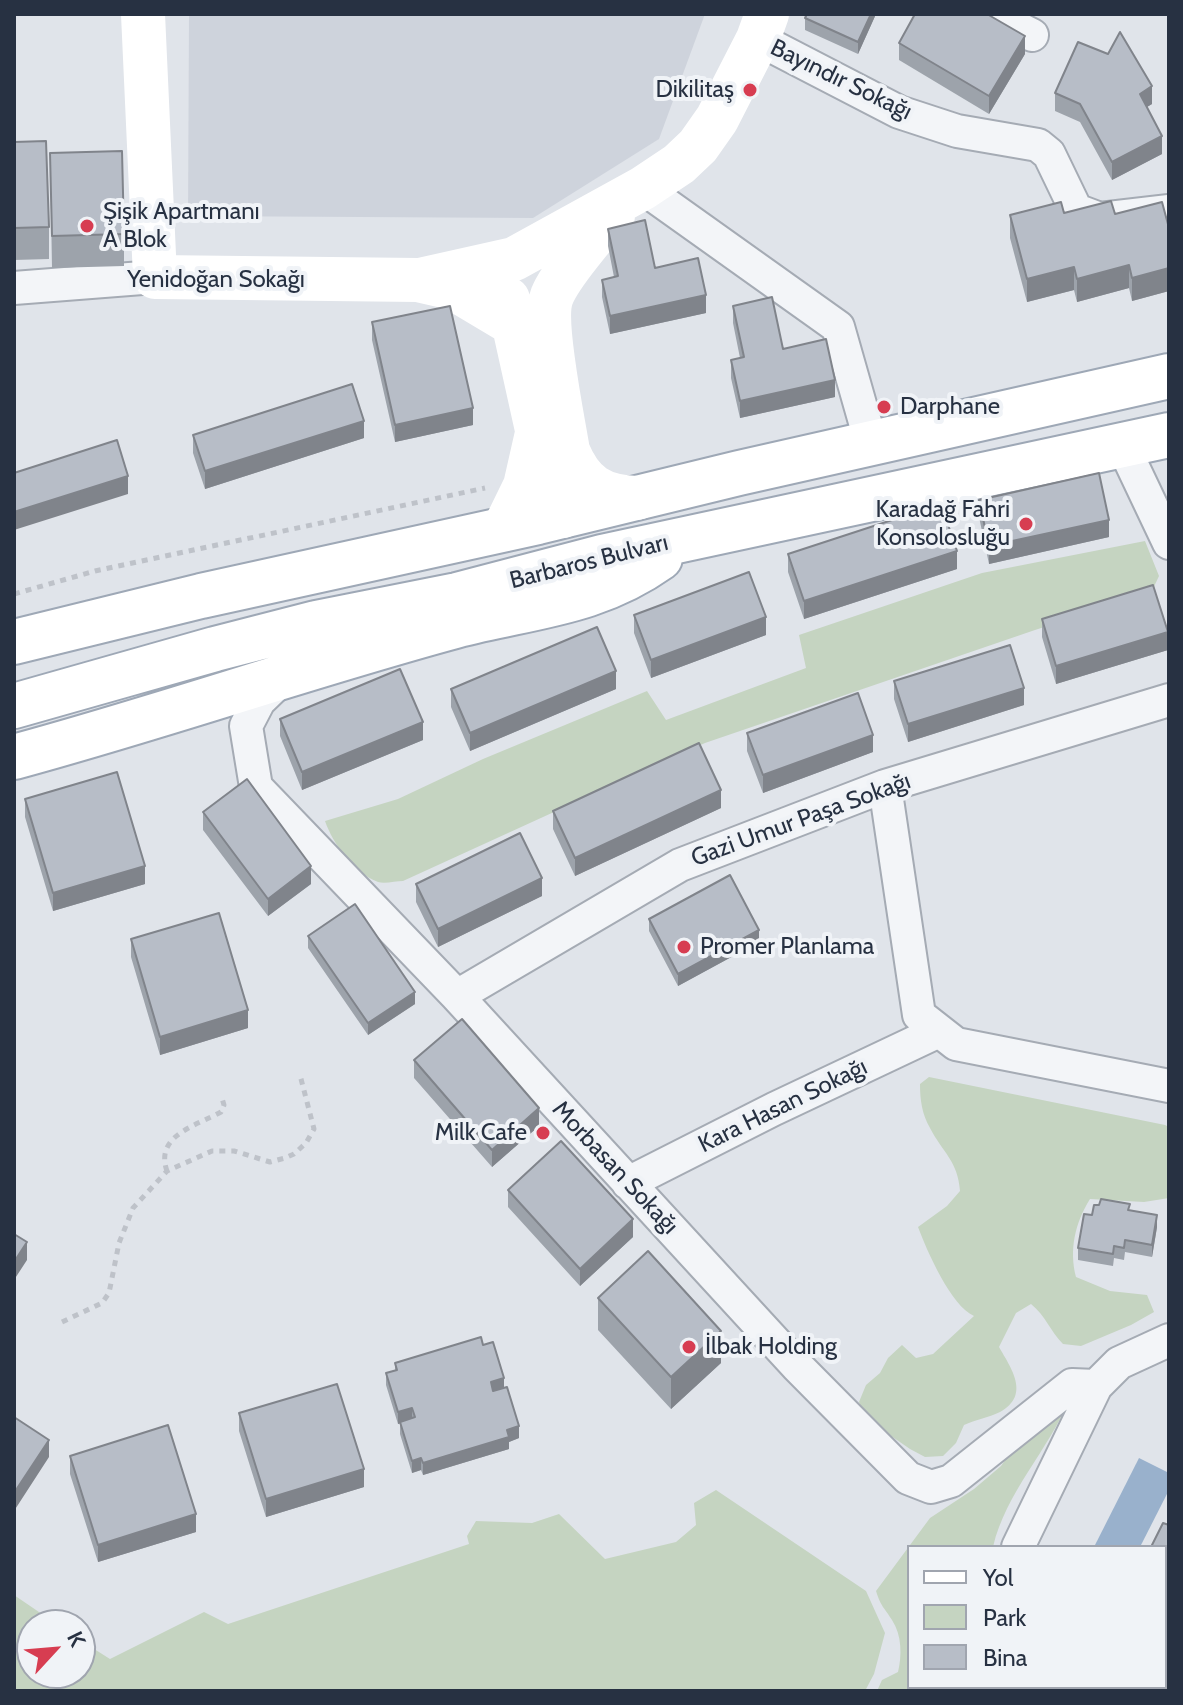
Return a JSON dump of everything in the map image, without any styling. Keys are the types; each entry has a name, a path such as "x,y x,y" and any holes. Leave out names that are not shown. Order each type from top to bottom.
{"main road":[{"path":"143,14 155,277"},
{"path":"418,280 514,259 643,188 679,164 698,146 717,119 763,27"},
{"path":"637,498 601,493 575,469 568,451 549,322 552,296 571,268 608,221 643,188"},
{"path":"514,259 505,285 537,430 563,516 575,536 602,557"},
{"name":"Yenidoğan Sokağı","path":"155,277 418,280"},
{"path":"418,280 453,288 515,325"},
{"path":"14,642 1169,376"},
{"path":"504,529 525,486 537,430"},
{"name":"Barbaros Bulvarı","path":"14,706 287,631 457,595 602,557 1169,435"},
{"path":"14,757 434,632 553,606 600,592 646,568 688,538"},
{"path":"422,547 435,556 457,595 453,618 434,632"},
{"path":"14,669 104,642 128,627 145,610"}],"street":[{"path":"990,14 1032,35"},
{"name":"Bayındır Sokağı","path":"763,27 899,112 957,131 1038,145 1049,154 1076,210 1100,219 1169,211"},
{"path":"643,188 838,327 871,443"},
{"name":"Yenidoğan Sokağı","path":"14,288 155,277"},
{"path":"1123,446 1169,543"},
{"name":"Morbasan Sokağı","path":"286,675 259,701 246,726 256,787 457,996 797,1366 908,1478 931,1487 951,1481 1072,1385 1096,1386"},
{"name":"Gazi Umur Paşa Sokağı","path":"457,996 680,865 885,786 1169,700"},
{"path":"885,786 919,1015 956,1044 1169,1086"},
{"name":"Kara Hasan Sokağı","path":"628,1183 939,1031"},
{"path":"1019,1545 1096,1386 1119,1363 1169,1340"}],"path":[{"path":"14,594 95,571 490,487"},
{"path":"62,1322 102,1303 109,1293 119,1243 133,1208 167,1171 212,1151 234,1151 270,1162 294,1154 306,1143 314,1129 300,1075"},
{"path":"167,1171 164,1163 166,1148 192,1124 221,1112 224,1105 221,1095"}],"shaded area":[{"path":"189,14 705,14 659,139 533,218 188,216"}],"green space":[{"path":"1145,541 1159,576 1151,593 705,743 403,881 378,882 361,872 339,848 325,821 398,799 483,759 647,691 666,720 806,668 799,635 982,573"},
{"path":"929,1077 1169,1127 1169,1198 1144,1202 1090,1199 1080,1218 1073,1247 1076,1277 1110,1291 1147,1295 1154,1312 1081,1346 1063,1344 1031,1304 1016,1313 999,1347 1016,1381 1015,1398 1000,1412 964,1425 956,1443 943,1456 925,1457 865,1418 859,1402 866,1385 902,1345 916,1358 933,1354 974,1316 949,1290 918,1227 947,1206 960,1191 953,1164 923,1112 920,1084"},
{"path":"1069,1400 1007,1508 994,1545 910,1545 930,1518 974,1489 1001,1466 1012,1450"},
{"path":"716,1490 866,1591 885,1633 874,1674 865,1691 14,1691 14,1595 35,1609 16,1609 16,1689 96,1689 96,1650 110,1659 204,1612 228,1624 469,1544 467,1536 476,1521 532,1523 559,1514 605,1559 676,1542 696,1525 694,1503"},
{"path":"907,1549 907,1689 964,1689 877,1691 882,1680 898,1672 900,1652 895,1626 876,1591"}],"water":[{"path":"1139,1458 1169,1473 1169,1490 1141,1545 1095,1545"}],"building":[{"path":"807,14 871,14 858,42 805,18"},
{"path":"915,14 987,14 1025,36 989,96 899,43"},
{"path":"1120,32 1152,86 1140,94 1162,136 1112,162 1080,104 1055,93 1078,42 1108,54"},
{"path":"46,141 49,227 14,228 14,142"},
{"name":"Şişik Apartmanı A Blok","path":"122,151 124,234 52,236 50,153"},
{"path":"1111,201 1115,214 1162,202 1169,228 1169,268 1132,278 1129,265 1077,279 1074,267 1027,279 1010,215 1061,202 1064,213"},
{"path":"645,220 655,268 698,258 706,295 610,316 602,280 618,276 608,229"},
{"path":"772,297 783,349 826,339 835,380 740,401 731,360 744,357 733,306"},
{"path":"450,306 473,408 395,425 372,322"},
{"path":"352,384 364,421 205,471 193,435"},
{"path":"117,440 128,476 14,512 14,473"},
{"path":"1099,473 1109,520 989,546 979,500"},
{"path":"941,504 957,551 804,601 788,554"},
{"path":"749,572 766,617 651,660 634,615"},
{"path":"1153,585 1168,632 1056,666 1042,619"},
{"path":"597,627 616,671 470,733 451,689"},
{"path":"1010,645 1024,688 908,724 894,681"},
{"path":"400,669 423,722 302,772 280,719"},
{"path":"858,693 873,735 763,775 747,733"},
{"path":"699,743 721,790 575,858 553,811"},
{"path":"117,772 145,866 53,893 25,799"},
{"path":"247,779 311,866 268,899 203,812"},
{"path":"520,833 542,878 438,929 416,884"},
{"path":"730,875 759,930 678,974 649,919"},
{"path":"355,904 415,992 368,1023 308,936"},
{"path":"219,913 248,1010 160,1037 131,939"},
{"path":"462,1019 539,1108 492,1150 414,1060"},
{"path":"561,1141 633,1219 580,1269 508,1190"},
{"path":"1101,1199 1130,1204 1128,1210 1157,1215 1152,1245 1125,1240 1124,1248 1114,1246 1113,1254 1078,1248 1084,1214 1092,1215 1094,1205 1099,1205"},
{"path":"14,1234 27,1242 14,1262"},
{"path":"648,1251 721,1331 671,1377 598,1298"},
{"path":"481,1337 483,1345 493,1342 504,1378 491,1382 493,1391 507,1387 519,1426 507,1430 509,1437 423,1463 421,1458 412,1461 400,1422 415,1417 412,1408 398,1412 386,1373 397,1370 395,1363"},
{"path":"337,1384 364,1469 266,1499 239,1413"},
{"path":"14,1417 49,1440 14,1493"},
{"path":"168,1425 196,1514 98,1545 70,1456"},
{"path":"1163,1523 1169,1525 1169,1610 1167,1545 1152,1545"},
{"path":"1169,1634 1169,1691 1097,1691 1167,1689"}],"place":[{"name":"Dikilitaş","path":"750,90"},
{"name":"Şişik Apartmanı A Blok","path":"87,226"},
{"name":"Darphane","path":"884,407"},
{"name":"Karadağ Fahri Konsolosluğu","path":"1026,524"},
{"name":"Promer Planlama","path":"684,947"},
{"name":"Milk Cafe","path":"543,1133"},
{"name":"İlbak Holding","path":"689,1347"}]}
